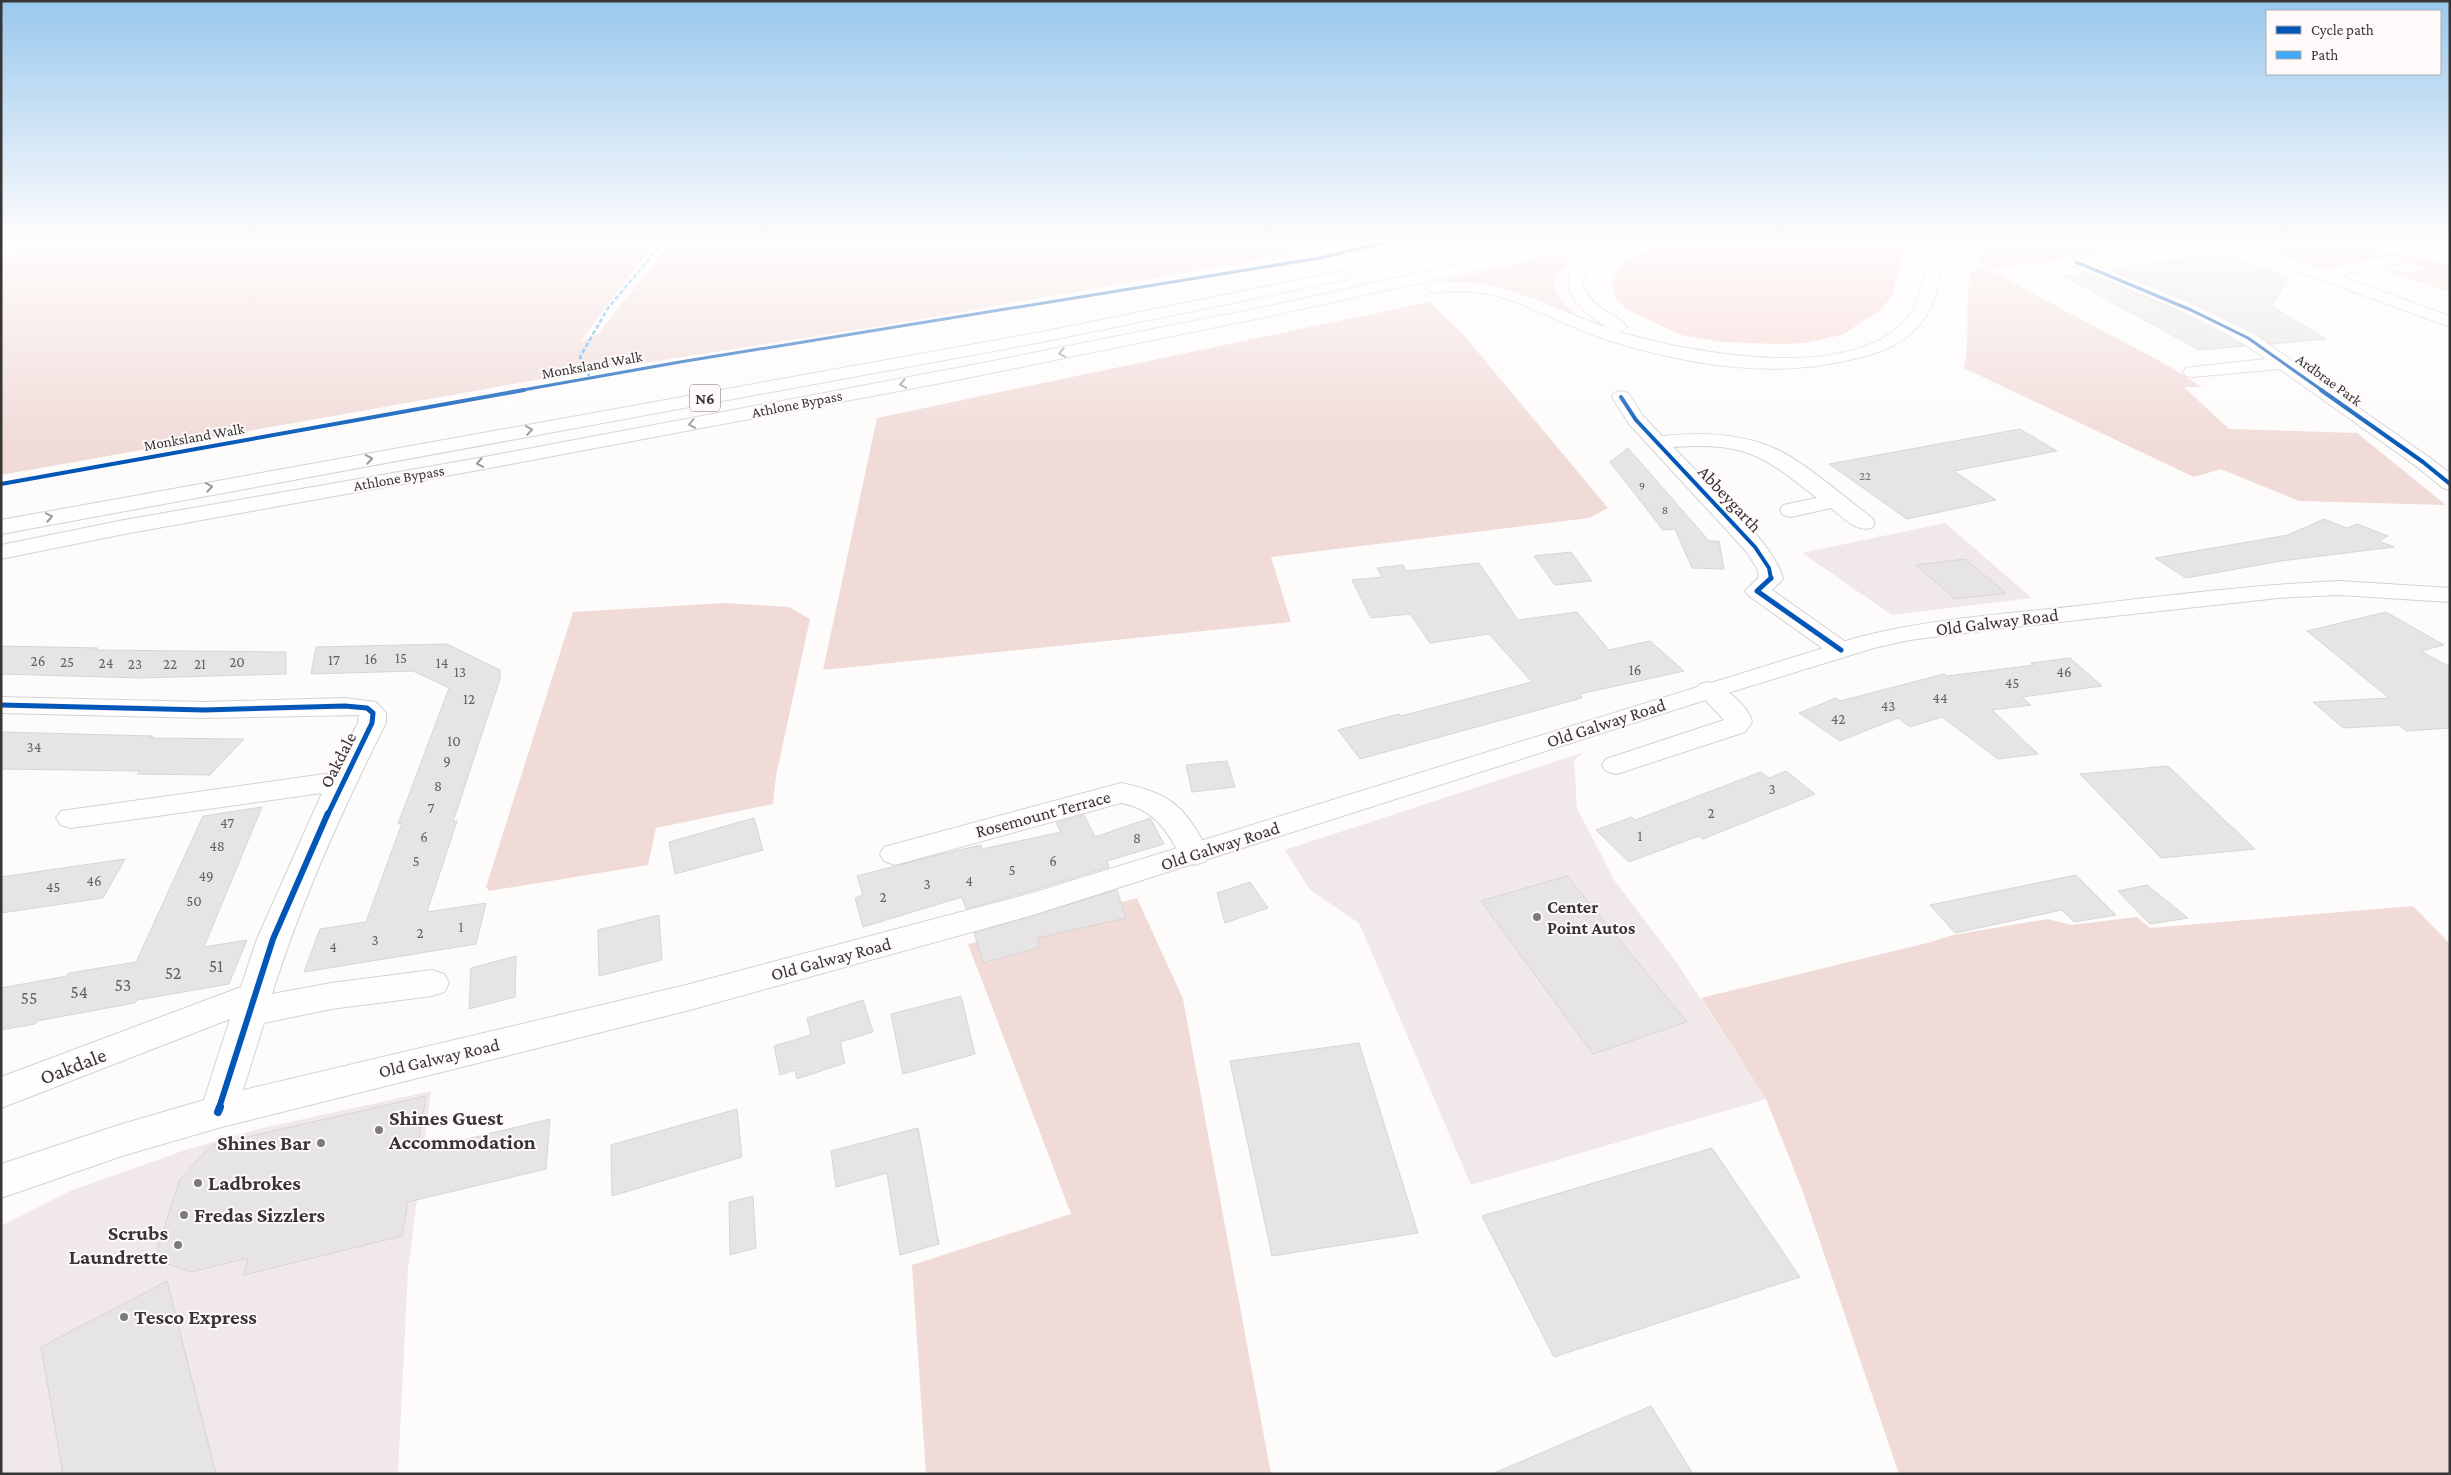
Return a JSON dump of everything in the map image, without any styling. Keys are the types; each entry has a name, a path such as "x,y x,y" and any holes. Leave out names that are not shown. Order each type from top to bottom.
{"main road":[{"name":"Athlone Bypass","path":"1,527 1042,337 1183,309"},
{"name":"Athlone Bypass","path":"1,552 124,527 489,462 943,376 1279,309"},
{"path":"1265,312 1286,309"},
{"path":"1545,309 1578,324 1658,350 1726,362 1792,363 1860,353 1882,345 1901,333 1918,316 1921,309"},
{"path":"1591,309 1611,323 1658,350"},
{"name":"Ardbrae Park","path":"2188,309 2248,338 2450,484"},
{"path":"2415,309 2450,322"},
{"name":"Ardbrae Park","path":"2192,372 2284,363"},
{"name":"Abbeygarth","path":"1621,397 1636,420 1756,547 1769,568 1772,579 1757,591 1841,650"},
{"name":"Abbeygarth","path":"1658,443 1692,440 1752,446 1777,458 1864,523"},
{"path":"1790,510 1835,501"},
{"name":"Old Galway Road","path":"1,1181 122,1140 218,1112 695,995 1033,904 1841,650 1933,630 2278,591 2340,588 2450,595"},
{"path":"1616,765 1735,726 1738,722 1737,716 1709,690"},
{"name":"Oakdale","path":"1,705 204,710 346,706 366,708 373,713 372,723 342,781 273,939 218,1112"},
{"name":"Oakdale","path":"71,818 342,781"},
{"name":"Rosemount Terrace","path":"895,854 1122,793 1135,795 1159,804 1181,828 1195,854"},
{"name":"Oakdale","path":"1,1093 253,1004 432,983"}],"shaded area":[{"path":"1,309 605,309 580,342 598,334 618,309 979,309 542,379 1,475"},
{"path":"1396,309 1436,309 1461,332 1608,508 1589,518 1271,557 1291,622 823,670 877,418"},
{"path":"1561,309 1570,309 1580,318"},
{"path":"1626,309 1882,309 1842,335 1804,343 1776,344 1723,342 1681,335"},
{"path":"1968,309 2062,309 2169,366 2202,387 2184,387 2229,429 2357,433 2446,505 2299,501 2221,469 2194,477 1964,368"},
{"path":"1945,523 2032,598 1892,615 1802,553"},
{"path":"725,603 789,607 810,619 776,776 773,804 656,828 648,865 489,891 486,887 573,612"},
{"path":"1584,752 1574,760 1577,808 1614,880 1677,963 1766,1099 1471,1185 1359,923 1310,890 1285,850"},
{"path":"1137,898 1183,999 1271,1474 926,1474 912,1265 1071,1214 968,944"},
{"path":"2413,906 2450,944 2450,1474 1899,1474 1803,1192 1766,1099 1701,998 1953,935 2048,919 2071,925 2137,917 2150,928"},
{"path":"431,1091 408,1269 398,1474 1,1474 1,1226 70,1191 185,1150 263,1128"}],"building":[{"path":"2124,309 2173,309 2244,346 2199,350"},
{"path":"2208,309 2277,309 2326,339 2271,344 2255,332"},
{"path":"2020,429 2057,451 1954,471 1996,500 1907,519 1829,464"},
{"path":"1628,448 1709,541 1719,541 1724,569 1692,568 1675,529 1663,530 1610,462"},
{"path":"2324,519 2347,528 2357,524 2388,536 2379,541 2394,547 2281,561 2186,578 2155,558 2288,535"},
{"path":"1571,552 1592,581 1555,585 1534,556"},
{"path":"1965,559 2006,593 1955,599 1916,565"},
{"path":"1479,563 1518,620 1577,612 1609,650 1650,641 1684,671 1580,694 1582,698 1360,759 1338,730 1399,714 1401,716 1532,682 1489,634 1430,643 1410,614 1371,618 1352,580 1382,577 1377,568 1403,565 1406,571"},
{"path":"2386,612 2444,645 2421,651 2450,667 2450,728 2406,731 2399,725 2343,728 2313,702 2389,698 2307,631"},
{"path":"447,644 500,670 500,679 453,822 457,821 427,912 486,903 476,944 304,972 320,929 366,922 402,823 398,824 449,688 413,671 311,674 316,647"},
{"path":"1,646 98,648 96,650 286,652 286,674 141,678 1,674"},
{"path":"2070,658 2102,686 2022,697 2031,705 1992,710 2038,754 1998,759 1942,717 1910,727 1898,718 1840,741 1799,713 1836,698 1840,701 1944,674 1947,676 2034,665 2031,663"},
{"path":"1,732 153,736 150,738 244,739 210,775 137,774 140,771 1,769"},
{"path":"1227,761 1235,787 1192,792 1186,765"},
{"path":"2168,766 2255,849 2161,858 2080,774"},
{"path":"1786,771 1815,794 1703,839 1699,836 1629,862 1596,830 1632,817 1635,820 1761,772 1769,778"},
{"path":"262,807 204,947 247,940 229,984 137,1000 135,1003 37,1021 35,1024 1,1030 1,988 67,976 69,973 136,962 203,816"},
{"path":"1084,815 1095,837 1150,818 1164,844 1107,861 1109,867 966,909 962,897 863,927 855,898 863,895 857,876 981,845 982,849 1061,832 1056,823"},
{"path":"754,818 763,850 675,874 669,842"},
{"path":"125,859 103,898 1,913 1,877"},
{"path":"2076,875 2116,915 2074,922 2062,910 1955,933 1930,905"},
{"path":"1567,876 1687,1022 1593,1054 1481,901"},
{"path":"1250,882 1268,908 1225,923 1217,893"},
{"path":"2147,885 2188,918 2150,924 2118,891"},
{"path":"1117,890 1126,918 1037,938 1040,947 983,963 974,933"},
{"path":"659,915 662,960 599,976 598,930"},
{"path":"516,956 515,997 469,1009 471,968"},
{"path":"961,996 975,1054 903,1074 891,1014"},
{"path":"863,1000 873,1032 840,1042 845,1063 797,1079 795,1070 780,1075 774,1046 811,1035 807,1018"},
{"path":"1359,1043 1418,1233 1272,1256 1230,1061"},
{"path":"426,1096 417,1151 550,1119 546,1169 408,1202 402,1236 244,1275 248,1258 191,1272 154,1259 180,1179 212,1145"},
{"path":"737,1109 742,1157 612,1196 611,1145"},
{"path":"918,1128 939,1244 900,1255 887,1173 836,1187 831,1151"},
{"path":"1712,1148 1800,1277 1554,1357 1482,1216"},
{"path":"753,1196 756,1248 730,1255 729,1202"},
{"path":"167,1281 216,1474 63,1474 41,1347"},
{"path":"1651,1406 1693,1474 1492,1474"}],"marked path":[{"path":"590,378 580,357 608,309"}],"cycle path":[{"name":"Monksland Walk","path":"1,484 680,362 1007,309"},
{"path":"2188,309 2248,338 2423,462 2450,484"},
{"path":"1621,397 1636,420 1755,547 1769,568 1771,579 1757,591 1841,650"},
{"path":"1,705 204,710 345,706 367,708 373,713 372,723 342,781 273,939 218,1112"}],"place":[{"name":"Center Point Autos","path":"1537,917"},
{"name":"Shines Guest Accommodation","path":"379,1130"},
{"name":"Shines Bar","path":"321,1143"},
{"name":"Ladbrokes","path":"198,1183"},
{"name":"Fredas Sizzlers","path":"184,1215"},
{"name":"Scrubs Laundrette","path":"178,1245"},
{"name":"Tesco Express","path":"124,1317"}]}
